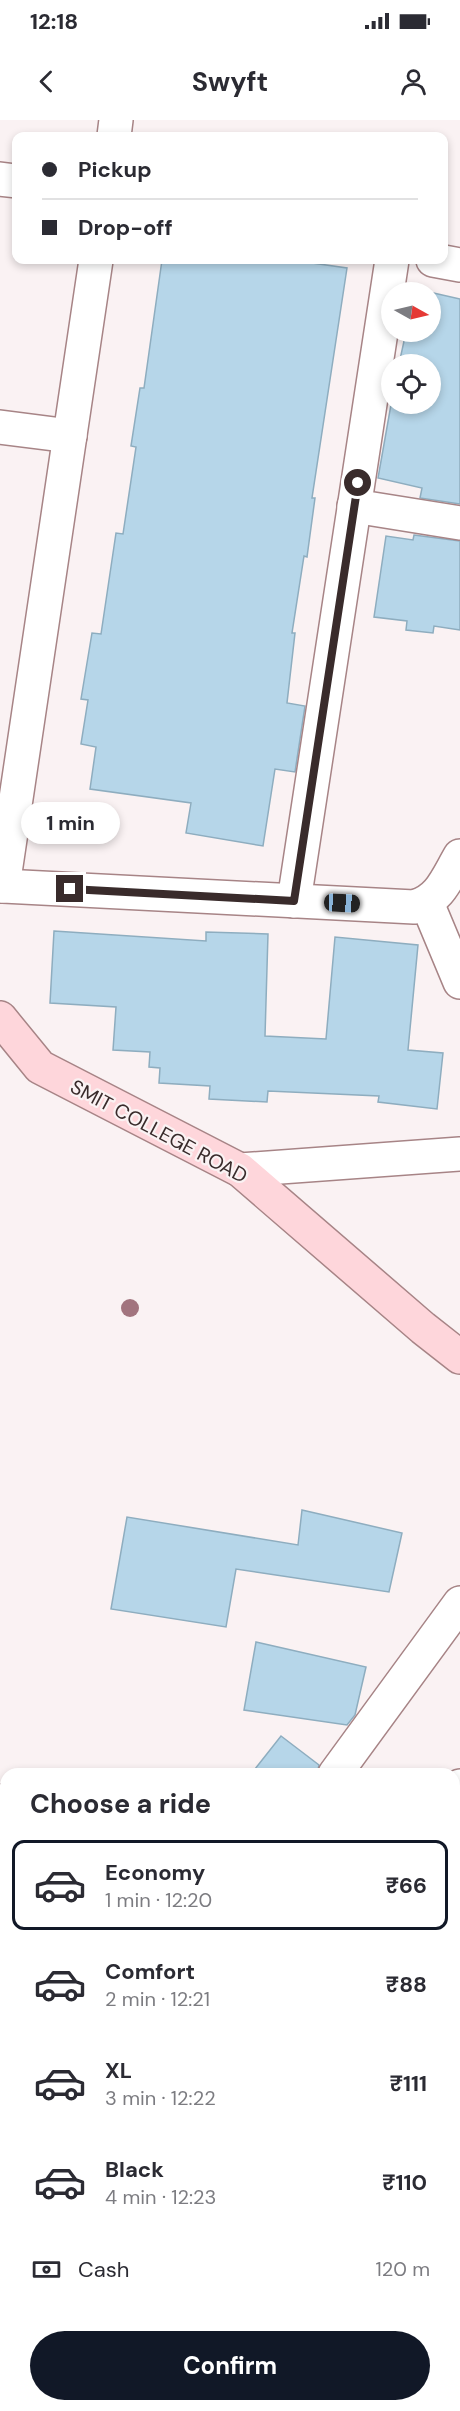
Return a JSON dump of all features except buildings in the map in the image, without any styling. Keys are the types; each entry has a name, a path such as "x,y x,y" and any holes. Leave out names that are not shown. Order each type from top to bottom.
{"main road":[{"name":"SMIT COLLEGE ROAD","path":"0,1018 40,1067 240,1170 423,1328 460,1357"}],"street":[{"path":"95,264 2,886 414,907 427,903 438,893 460,856"},
{"path":"294,901 391,264"},
{"path":"0,427 70,436"},
{"path":"354,506 460,523"},
{"path":"427,903 460,982"},
{"path":"240,1170 460,1154"},
{"path":"339,1768 460,1604"}],"route":[{"path":"70,889 294,901 358,483"}]}
